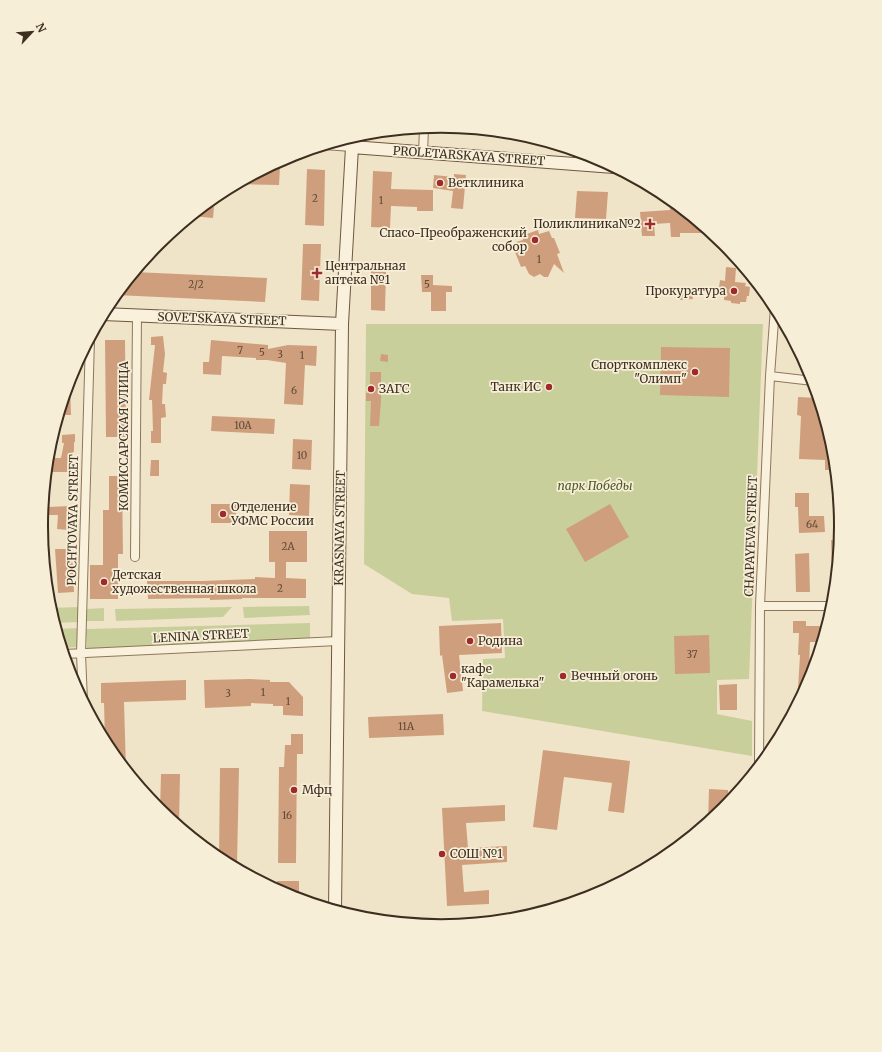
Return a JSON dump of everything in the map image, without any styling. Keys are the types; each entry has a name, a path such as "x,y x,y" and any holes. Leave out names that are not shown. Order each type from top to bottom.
{"street":[{"path":"423,153 424,134"},
{"name":"PROLETARSKAYA STREET","path":"339,146 597,166"},
{"name":"KRASNAYA STREET","path":"335,905 342,324 352,147"},
{"name":"SOVETSKAYA STREET","path":"110,314 342,324"},
{"name":"КОМИССАРСКАЯ УЛИЦА","path":"135,556 137,315"},
{"name":"CHAPAYEVA STREET","path":"759,757 760,606 770,376 774,318"},
{"name":"POCHTOVAYA STREET","path":"82,685 81,654 90,351"},
{"path":"770,376 806,380"},
{"path":"760,606 825,606"},
{"name":"LENINA STREET","path":"70,654 338,641"}],"green space":[{"name":"парк Победы","path":"366,324 763,324 749,679 717,680 717,714 752,721 752,756 482,711 483,659 505,658 503,619 452,621 449,598 412,594 364,564"},
{"path":"309,606 310,615 244,618 243,607"},
{"path":"79,607 79,622 60,623 57,608"},
{"path":"232,607 223,617 116,621 115,609"},
{"path":"104,608 104,621 86,621 87,609"},
{"path":"310,623 310,638 87,649 86,629"},
{"path":"79,628 78,647 68,648 61,629"}],"building":[{"path":"280,168 279,185 248,184"},
{"path":"307,169 325,170 324,226 305,225"},
{"path":"373,171 392,172 391,189 433,190 433,211 417,211 417,207 391,206 390,228 371,227"},
{"path":"454,174 466,175 463,209 451,208 453,191 433,188 434,175 454,177"},
{"path":"577,191 608,192 606,219 575,218"},
{"path":"212,207 214,207 213,218 199,217"},
{"path":"670,207 702,233 680,233 680,237 671,237 670,223 654,224 655,236 642,236 640,212 670,210"},
{"path":"538,230 539,234 549,231 552,238 554,238 560,253 557,254 564,273 554,264 548,277 544,277 540,274 534,277 529,274 525,266 521,267 515,252 519,250 516,242 523,240 521,236"},
{"path":"303,244 321,244 319,301 301,300"},
{"name":"Прокуратура","path":"726,267 736,268 735,282 746,283 745,286 750,287 749,296 747,296 746,302 740,302 740,304 731,303 731,301 724,300 724,296 718,295 720,280 725,281"},
{"path":"371,271 386,272 385,311 371,310"},
{"path":"141,272 267,278 265,302 123,295"},
{"path":"421,275 433,275 433,285 452,286 452,292 446,292 446,311 431,311 431,292 422,292"},
{"path":"692,289 693,299 680,300 679,290"},
{"path":"163,336 165,354 163,372 167,373 166,384 163,384 162,404 165,404 166,417 161,418 161,443 151,443 151,431 153,431 152,400 149,400 155,345 151,345 151,337"},
{"path":"105,340 125,340 126,437 106,437"},
{"path":"211,340 268,345 268,349 288,345 317,346 316,366 305,365 303,405 284,404 286,363 256,360 256,358 222,356 221,375 203,374 203,362 209,362"},
{"name":"Спорткомплекс \"Олимп\"","path":"661,347 730,348 729,397 660,395"},
{"path":"381,354 388,355 388,362 380,361"},
{"path":"370,372 381,372 379,426 370,426 371,401 366,401 366,393 370,393"},
{"path":"70,396 71,415 64,415"},
{"path":"798,397 812,398 821,424 830,470 825,470 825,460 799,459 801,416 797,415"},
{"path":"212,416 275,419 274,434 211,431"},
{"path":"75,434 73,472 52,472 54,458 61,458 64,443 62,443 62,435"},
{"path":"293,439 312,440 311,470 292,469"},
{"path":"151,460 159,460 159,476 150,476"},
{"path":"109,476 122,476 123,554 118,554 118,599 90,599 90,565 103,565 103,510 109,510"},
{"path":"290,484 310,485 309,516 289,515"},
{"path":"795,493 809,493 809,516 824,516 825,532 799,533 798,507 795,507"},
{"name":"Отделение УФМС России","path":"211,504 236,504 236,523 211,523"},
{"path":"610,504 629,537 585,562 566,529"},
{"path":"70,506 71,514 69,514 68,530 57,529 58,515 48,515 49,507"},
{"path":"269,531 307,531 307,562 286,562 286,578 306,579 306,598 242,598 210,600 210,598 148,599 147,581 202,581 255,579 255,577 275,578 275,562 269,562"},
{"path":"831,540 833,540 833,552 832,566"},
{"path":"55,549 72,549 74,592 58,593"},
{"path":"809,553 810,592 796,592 795,554"},
{"path":"793,621 806,621 806,626 821,626 816,642 810,642 809,662 798,689 800,655 798,655 799,633 793,633"},
{"path":"501,623 502,653 459,655 463,691 447,693 442,655 440,656 439,626"},
{"path":"709,635 710,673 675,674 674,636"},
{"path":"186,680 186,700 124,702 126,760 105,728 104,703 101,703 101,683"},
{"path":"204,680 270,680 270,682 289,682 303,697 303,716 283,715 283,706 273,706 273,704 251,703 251,706 205,708"},
{"path":"737,684 737,710 720,710 719,685"},
{"path":"443,714 444,735 369,738 368,717"},
{"path":"291,734 303,734 303,754 297,754 296,863 278,863 279,767 284,767 285,745 291,745"},
{"path":"543,750 630,761 624,813 608,811 612,783 564,777 557,830 533,827"},
{"path":"220,768 239,768 237,862 219,850"},
{"path":"161,774 180,774 179,818 160,801"},
{"path":"709,789 728,790 728,794 708,814"},
{"path":"505,805 505,821 466,823 468,848 507,846 507,862 462,865 464,892 489,890 489,904 447,906 442,808"},
{"path":"277,881 299,881 299,892 291,889 277,883"}],"place":[{"name":"Ветклиника","path":"440,183"},
{"name":"Поликлиника№2","path":"650,224"},
{"name":"Спасо-Преображенский собор","path":"535,240"},
{"name":"Центральная аптека №1","path":"317,273"},
{"name":"Прокуратура","path":"734,291"},
{"name":"Спорткомплекс \"Олимп\"","path":"695,372"},
{"name":"Танк ИС","path":"549,387"},
{"name":"ЗАГС","path":"371,389"},
{"name":"Отделение УФМС России","path":"223,514"},
{"name":"Детская художественная школа","path":"104,582"},
{"name":"Родина","path":"470,641"},
{"name":"кафе \"Карамелька\"","path":"453,676"},
{"name":"Вечный огонь","path":"563,676"},
{"name":"Мфц","path":"294,790"},
{"name":"СОШ №1","path":"442,854"}]}
